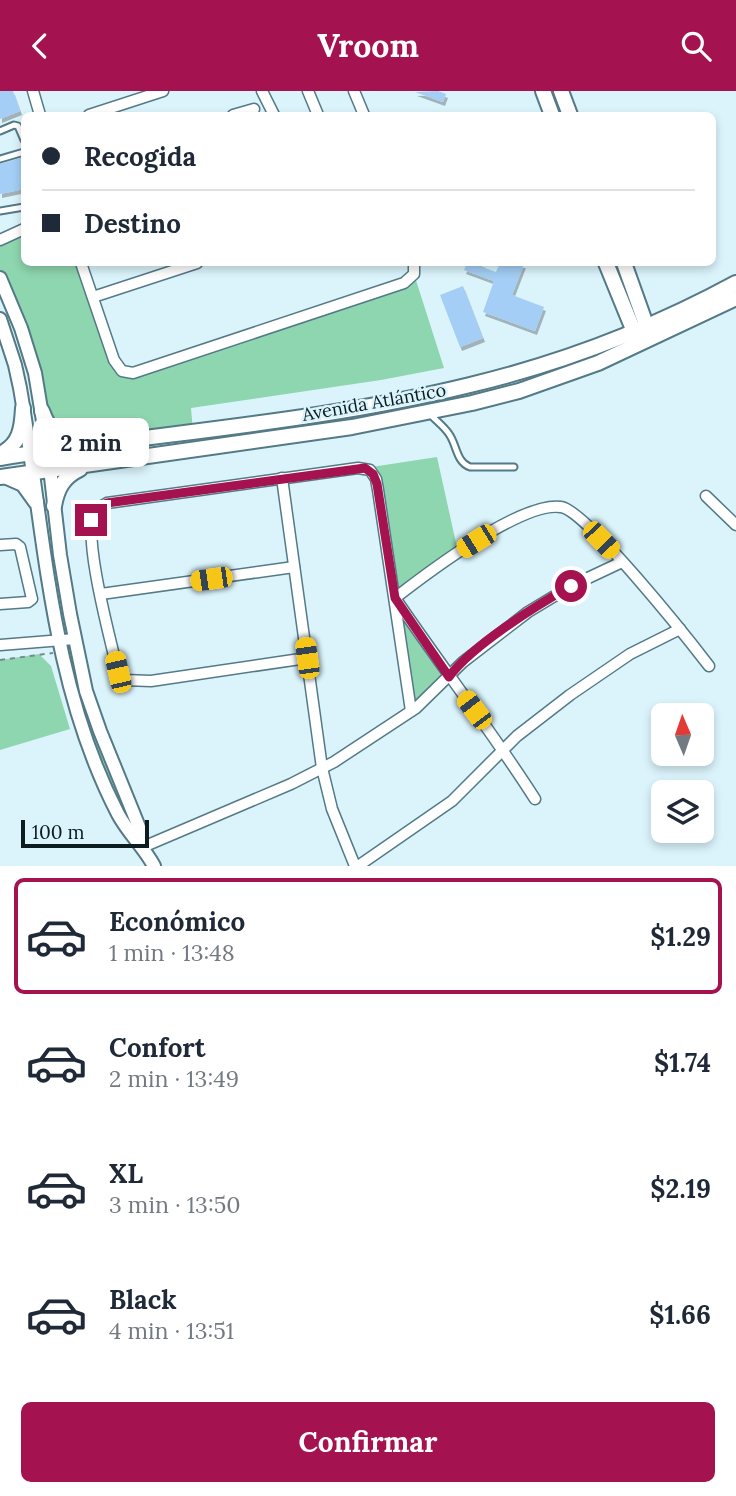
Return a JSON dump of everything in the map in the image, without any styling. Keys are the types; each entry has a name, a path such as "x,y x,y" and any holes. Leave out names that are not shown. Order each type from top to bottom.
{"main road":[{"path":"543,91 551,112"},
{"path":"561,91 569,112"},
{"path":"608,266 642,335"},
{"path":"625,266 642,335"},
{"name":"Avenida Atlántico","path":"3,477 429,413 484,400 598,363 642,335 736,283"},
{"name":"Avenida Atlántico","path":"0,456 322,413 432,394 513,374 734,304"},
{"path":"0,456 13,446 19,437 23,408"},
{"path":"42,411 49,427 60,439 66,443 91,445"},
{"path":"54,506 57,492 66,477 94,464"},
{"path":"3,477 23,484 36,502"}],"street":[{"path":"33,91 39,112"},
{"path":"98,112 163,91"},
{"path":"262,91 272,112"},
{"path":"308,91 317,112"},
{"path":"354,91 363,112"},
{"path":"244,112 254,109"},
{"path":"0,240 21,230"},
{"path":"82,266 114,360 122,370 133,373 404,283 414,274 414,266"},
{"path":"93,297 188,266"},
{"path":"0,278 28,349 42,411 75,639 92,711 139,827 144,847 154,866"},
{"path":"0,319 15,365 60,646 79,718 117,813 144,847"},
{"path":"307,658 151,681 124,680 118,672 101,594 91,526 93,513 107,503 365,468 373,474 379,491 411,711"},
{"path":"282,478 322,768 332,809 356,866 453,801 517,736 595,677 630,654 680,629"},
{"path":"706,496 736,525"},
{"path":"395,598 450,557 492,532 532,513 553,507 565,507 622,562 709,666"},
{"path":"0,545 16,544 20,547 32,599 28,602 0,604"},
{"path":"144,847 291,785 322,768 411,711 482,646 550,598 622,562"},
{"path":"101,594 294,567"},
{"path":"395,598 535,799"},
{"path":"0,645 60,646 75,639"}],"lane":[{"path":"0,131 16,125 21,131"},
{"path":"0,159 21,153"},
{"path":"0,211 21,208"},
{"path":"429,413 449,434 464,465 514,467"}],"path":[{"path":"0,660 60,646"}],"green space":[{"path":"21,230 21,266 82,266 114,360 126,372 398,285 414,274 444,368 191,408 193,431 91,445 54,434 0,278 0,240"},
{"path":"437,457 458,552 395,598 449,677 411,711 378,490 365,468"},
{"path":"75,639 143,847 117,813 59,641"},
{"path":"39,654 51,666 70,729 0,750 0,660"}],"building":[{"path":"0,91 13,91 20,111 0,119"},
{"path":"438,91 446,94 443,102 415,92"},
{"path":"21,158 21,190 0,194 0,164"},
{"path":"466,266 482,266 496,272 499,266 523,266 512,295 544,307 535,331 483,312 494,281 464,270"},
{"path":"463,286 483,338 460,347 440,295"}],"route":[{"path":"91,520 95,510 107,503 358,468 370,470 377,484 395,598 449,677 463,662 507,627 571,586"}]}
